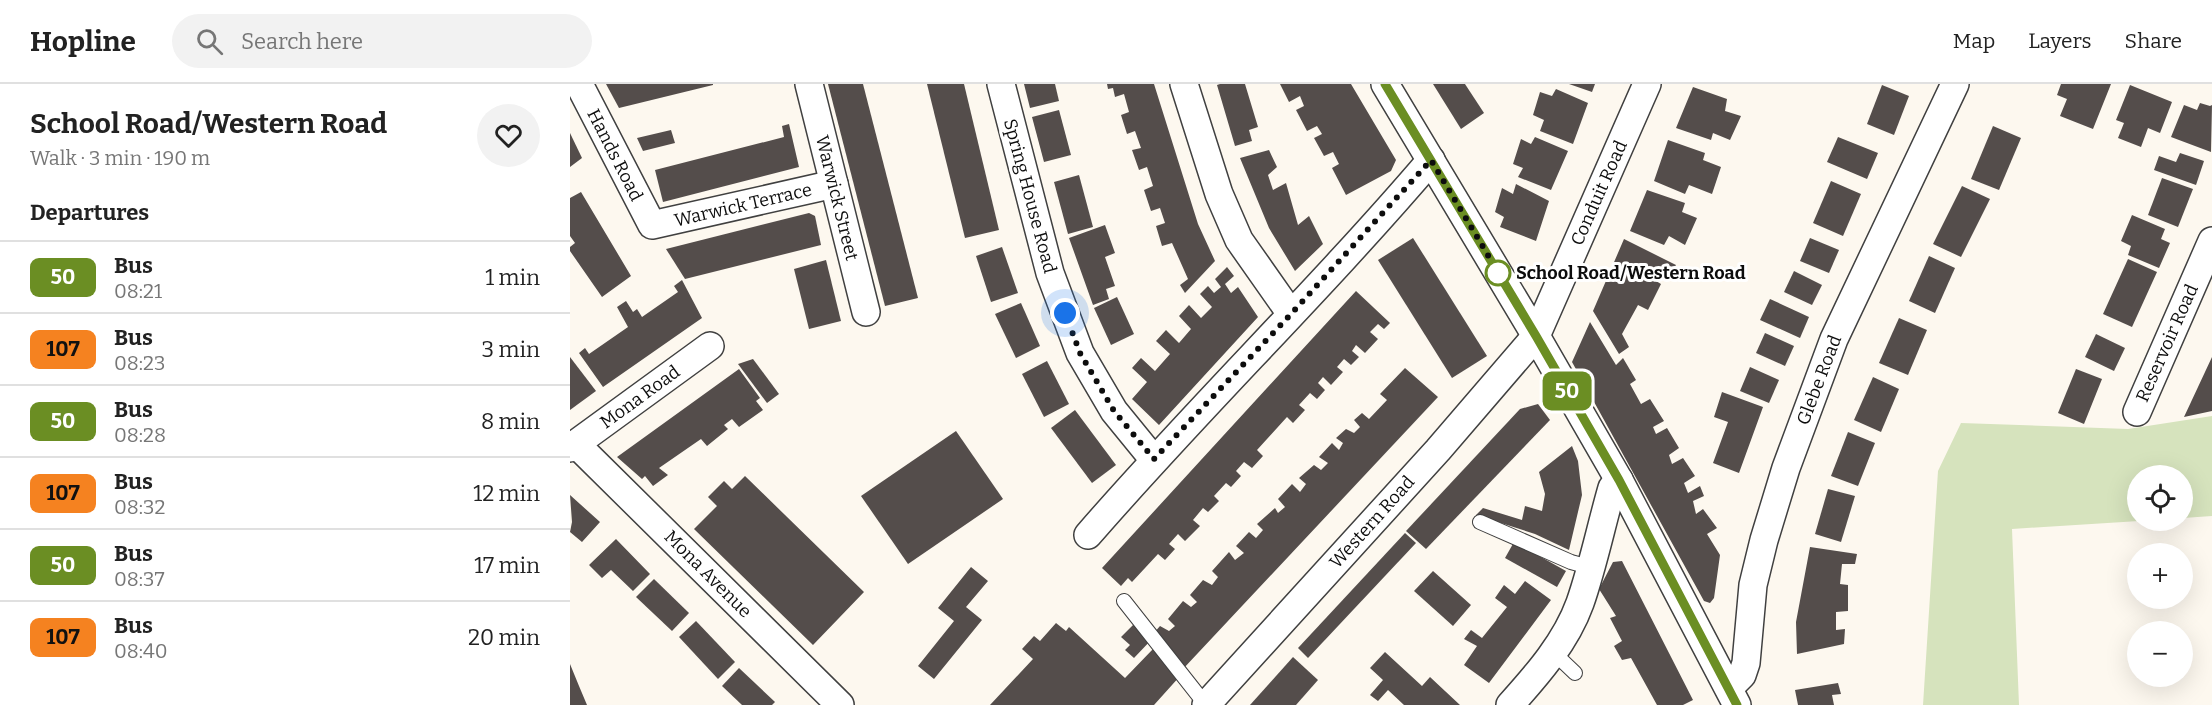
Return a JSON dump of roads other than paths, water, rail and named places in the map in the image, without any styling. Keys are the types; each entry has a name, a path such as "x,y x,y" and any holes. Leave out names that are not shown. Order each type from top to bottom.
{"street":[{"name":"Hands Road","path":"579,84 652,225"},
{"name":"Warwick Street","path":"809,84 866,312"},
{"name":"Spring House Road","path":"1001,84 1050,273 1080,353 1114,411 1154,459"},
{"path":"1184,84 1219,194 1239,240 1291,314"},
{"path":"1385,84 1536,336 1619,480 1733,697"},
{"name":"Conduit Road","path":"1536,336 1647,84"},
{"name":"Glebe Road","path":"1733,697 1746,663 1753,585 1786,468 1830,350 1955,84"},
{"path":"1088,535 1154,459 1291,314 1431,160"},
{"name":"Warwick Terrace","path":"652,225 834,184"},
{"name":"Reservoir Road","path":"2137,412 2212,241"},
{"name":"Western Road","path":"1206,705 1438,450 1536,336"},
{"name":"Mona Road","path":"573,446 710,346"},
{"name":"Mona Avenue","path":"573,446 840,705"},
{"path":"1510,705 1553,652 1579,604 1612,488 1619,480"}],"lane":[{"path":"1480,522 1571,562 1589,567"},
{"path":"1124,601 1206,705"},
{"path":"1553,652 1575,674"}],"place":[{"name":"School Road/Western Road","path":"1498,273"}]}
